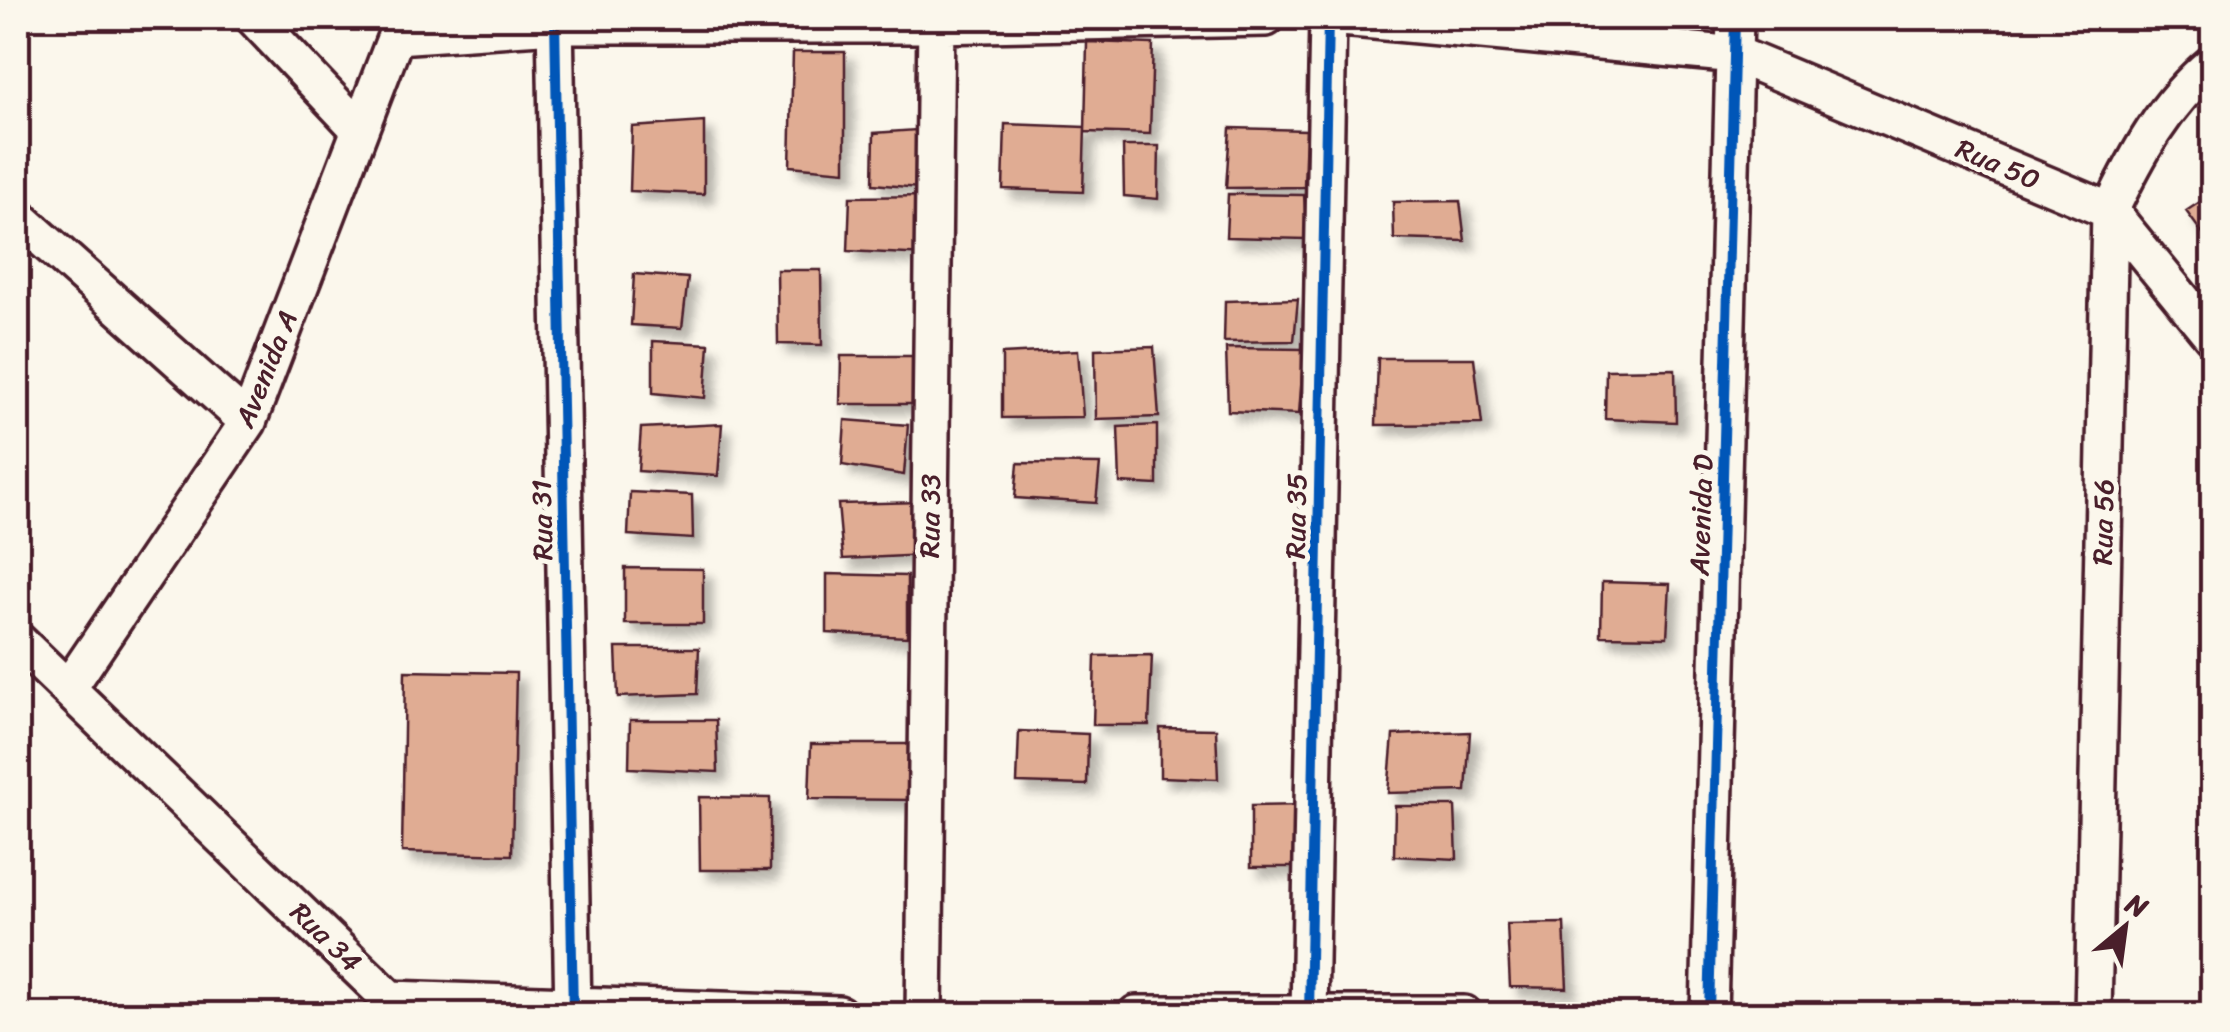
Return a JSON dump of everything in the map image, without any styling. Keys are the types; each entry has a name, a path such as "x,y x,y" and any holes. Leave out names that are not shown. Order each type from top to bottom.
{"street":[{"path":"254,18 357,128"},
{"path":"397,27 555,21 1266,18"},
{"name":"Rua 35","path":"1309,1013 1328,18"},
{"name":"Rua 50","path":"1342,18 1737,29 2110,211 2212,336"},
{"name":"Rua 31","path":"555,21 573,1009"},
{"name":"Rua 33","path":"924,1014 936,21"},
{"name":"Avenida A","path":"69,687 248,422 397,27"},
{"name":"Avenida D","path":"1710,1014 1737,29"},
{"name":"Rua 56","path":"2094,1014 2110,211 2138,153 2182,89 2212,64"},
{"path":"18,218 248,422"},
{"name":"Rua 34","path":"18,641 69,687 381,1007 839,1014"},
{"path":"1136,1014 1464,1014"}],"building":[{"path":"1087,42 1153,44 1150,134 1085,132"},
{"path":"793,52 845,52 845,171 790,166"},
{"path":"704,122 704,194 630,191 632,127"},
{"path":"1005,124 1085,127 1083,192 1003,189"},
{"path":"1230,128 1306,130 1304,187 1226,188"},
{"path":"916,130 919,188 873,184 874,133"},
{"path":"1123,146 1159,146 1158,199 1124,196"},
{"path":"1228,194 1304,195 1307,239 1226,237"},
{"path":"2212,194 2212,243 2210,244 2186,211"},
{"path":"931,196 927,255 848,251 850,197"},
{"path":"1460,201 1465,241 1394,239 1393,202"},
{"path":"777,270 821,270 822,345 778,344"},
{"path":"634,274 688,278 682,328 631,325"},
{"path":"1298,299 1294,341 1224,342 1225,301"},
{"path":"653,341 709,344 705,398 653,393"},
{"path":"1154,347 1159,417 1096,419 1095,349"},
{"path":"1226,348 1304,349 1299,414 1228,411"},
{"path":"1078,350 1083,417 1002,418 1002,354"},
{"path":"841,356 912,356 912,404 840,404"},
{"path":"1378,358 1474,358 1482,424 1376,425"},
{"path":"1675,369 1676,422 1605,419 1606,370"},
{"path":"845,420 908,425 904,475 842,465"},
{"path":"722,424 718,476 638,471 641,428"},
{"path":"1157,425 1157,485 1120,483 1118,427"},
{"path":"1018,463 1100,464 1096,503 1015,498"},
{"path":"630,492 692,495 693,539 628,535"},
{"path":"923,502 926,555 843,559 838,504"},
{"path":"625,568 703,569 703,624 625,624"},
{"path":"827,574 907,576 907,637 827,633"},
{"path":"1602,582 1670,584 1667,637 1601,636"},
{"path":"616,648 699,648 697,694 618,697"},
{"path":"1152,655 1149,725 1093,725 1095,656"},
{"path":"405,671 516,673 512,855 402,852"},
{"path":"630,720 716,720 718,772 629,768"},
{"path":"1160,728 1216,729 1218,779 1160,777"},
{"path":"1019,731 1088,734 1087,785 1017,783"},
{"path":"1470,732 1466,791 1388,793 1393,735"},
{"path":"811,744 919,744 916,800 809,799"},
{"path":"699,797 770,798 770,870 700,870"},
{"path":"1305,805 1304,867 1251,867 1251,806"},
{"path":"1395,806 1455,806 1457,859 1394,856"},
{"path":"1564,923 1567,988 1510,987 1507,924"}],"cycle path":[{"path":"555,18 573,1014"},
{"path":"1309,1014 1328,18"},
{"path":"1709,1014 1735,18"}]}
